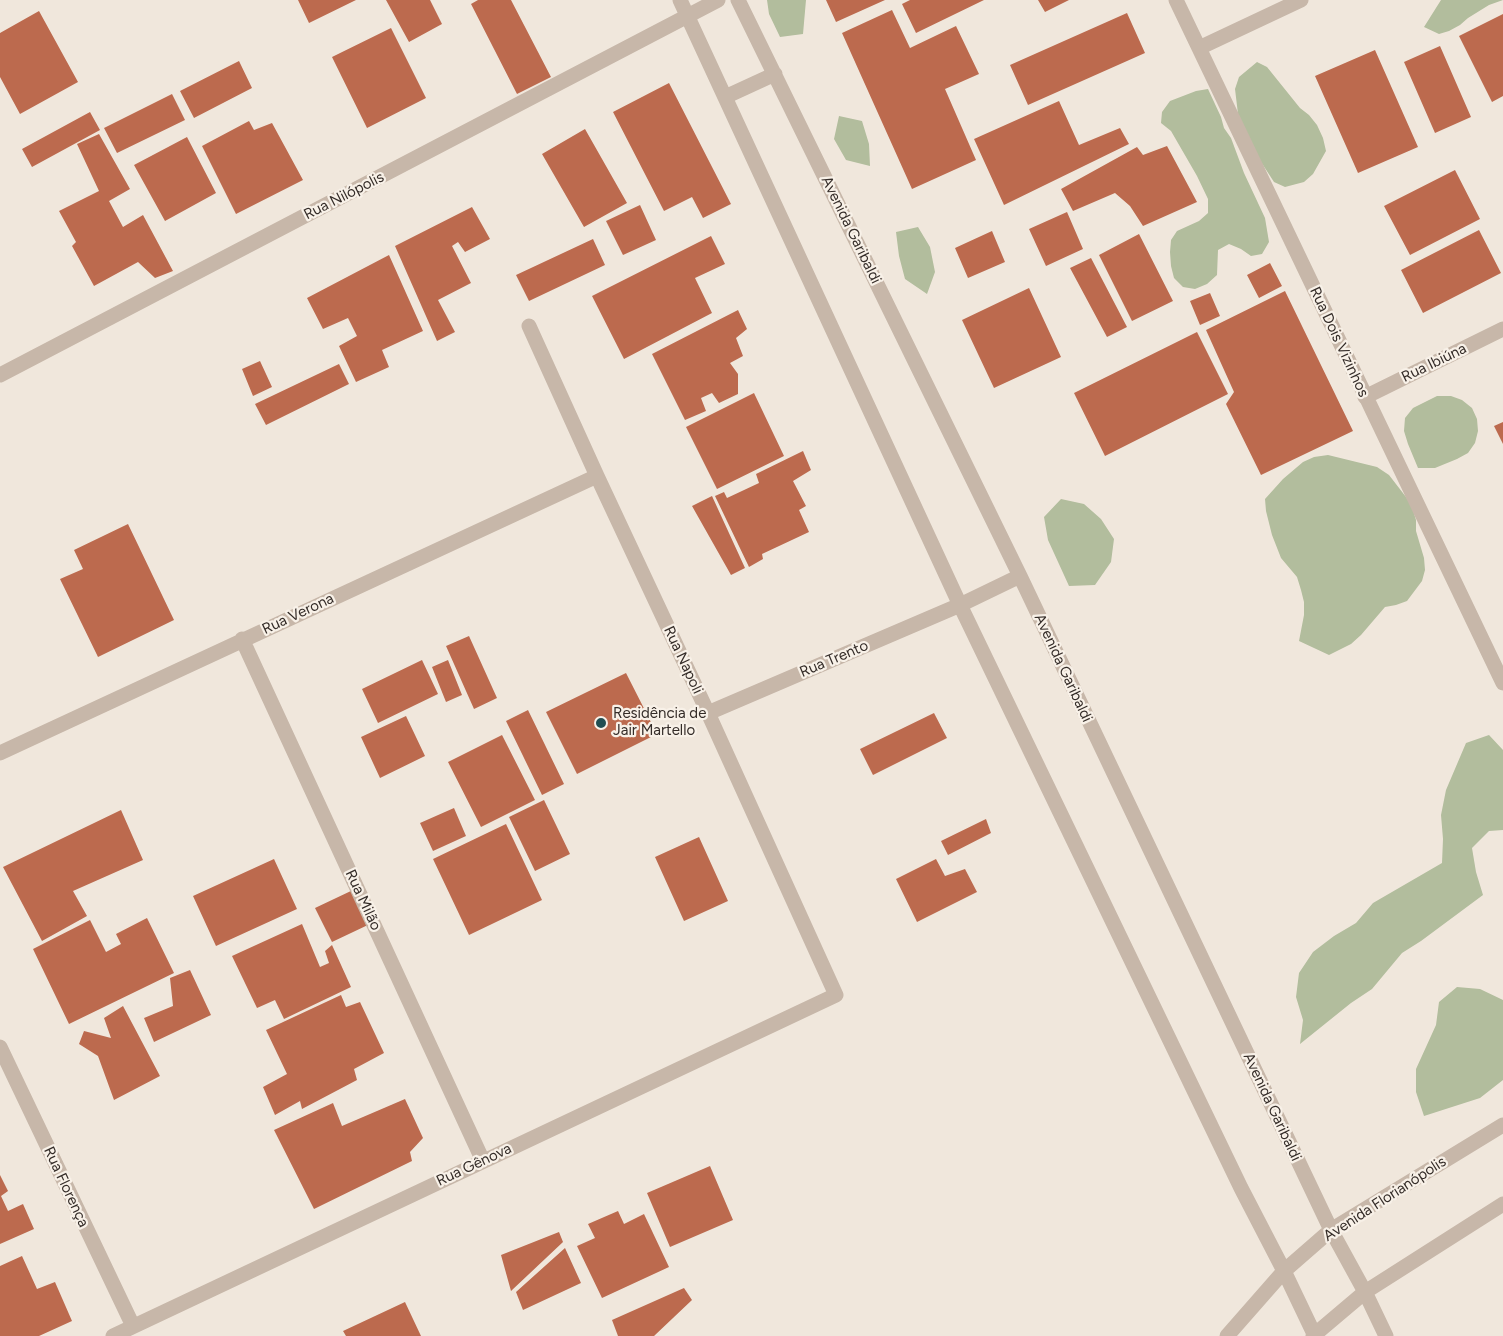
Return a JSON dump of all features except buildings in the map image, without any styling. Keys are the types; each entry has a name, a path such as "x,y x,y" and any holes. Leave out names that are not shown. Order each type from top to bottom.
{"street":[{"path":"680,0 960,606 1314,1336 1365,1292 1503,1204"},
{"name":"Rua Nilópolis","path":"0,375 718,0"},
{"name":"Avenida Garibaldi","path":"738,0 1020,576 1330,1230 1365,1292 1386,1336"},
{"name":"Rua Dois Vizinhos","path":"1176,0 1503,683"},
{"path":"1199,48 1301,0"},
{"path":"725,97 775,74"},
{"name":"Rua Napoli","path":"529,326 836,995"},
{"name":"Rua Ibiúna","path":"1365,397 1503,329"},
{"name":"Rua Verona","path":"0,753 597,476"},
{"name":"Rua Trento","path":"708,713 960,606 1020,576"},
{"name":"Rua Milão","path":"242,639 483,1161"},
{"name":"Rua Gênova","path":"113,1336 836,995"},
{"name":"Rua Florença","path":"0,1047 133,1326"},
{"name":"Avenida Florianópolis","path":"1227,1336 1284,1271 1330,1230 1503,1125"}],"green space":[{"path":"767,0 806,0 803,34 780,37 769,14"},
{"path":"1441,0 1503,0 1489,5 1460,25 1439,34 1424,27"},
{"path":"1257,62 1267,67 1300,108 1309,115 1323,138 1326,151 1313,174 1304,182 1285,187 1274,182 1261,162 1238,114 1235,89 1239,77"},
{"path":"1208,89 1265,218 1269,242 1262,254 1251,256 1229,244 1218,250 1217,275 1207,284 1195,289 1183,287 1174,278 1171,266 1171,240 1177,231 1199,221 1208,213 1208,199 1171,131 1161,123 1162,112 1170,101"},
{"path":"839,116 862,121 869,144 870,166 846,160 834,139"},
{"path":"918,227 930,247 935,272 927,294 905,279 899,256 896,232"},
{"path":"1437,396 1451,396 1462,400 1472,408 1477,419 1478,431 1475,443 1468,453 1457,459 1435,468 1418,468 1404,431 1405,418 1413,408"},
{"path":"1328,455 1377,467 1389,475 1412,507 1425,570 1422,581 1407,601 1385,607 1351,644 1329,655 1299,641 1304,602 1297,577 1281,558 1272,535 1265,499 1303,462 1314,457"},
{"path":"1061,499 1084,504 1101,519 1114,539 1111,562 1095,585 1069,586 1048,540 1044,517"},
{"path":"1489,735 1503,750 1503,830 1489,831 1472,848 1483,895 1402,953 1372,989 1300,1044 1303,1020 1296,997 1299,973 1313,952 1356,923 1373,903 1442,863 1441,815 1446,790 1466,743"},
{"path":"1457,987 1480,989 1503,1000 1503,1080 1480,1098 1424,1116 1416,1092 1416,1069 1436,1025 1439,1002"}],"place":[{"name":"Residência de Jair Martello","path":"601,723"}]}
